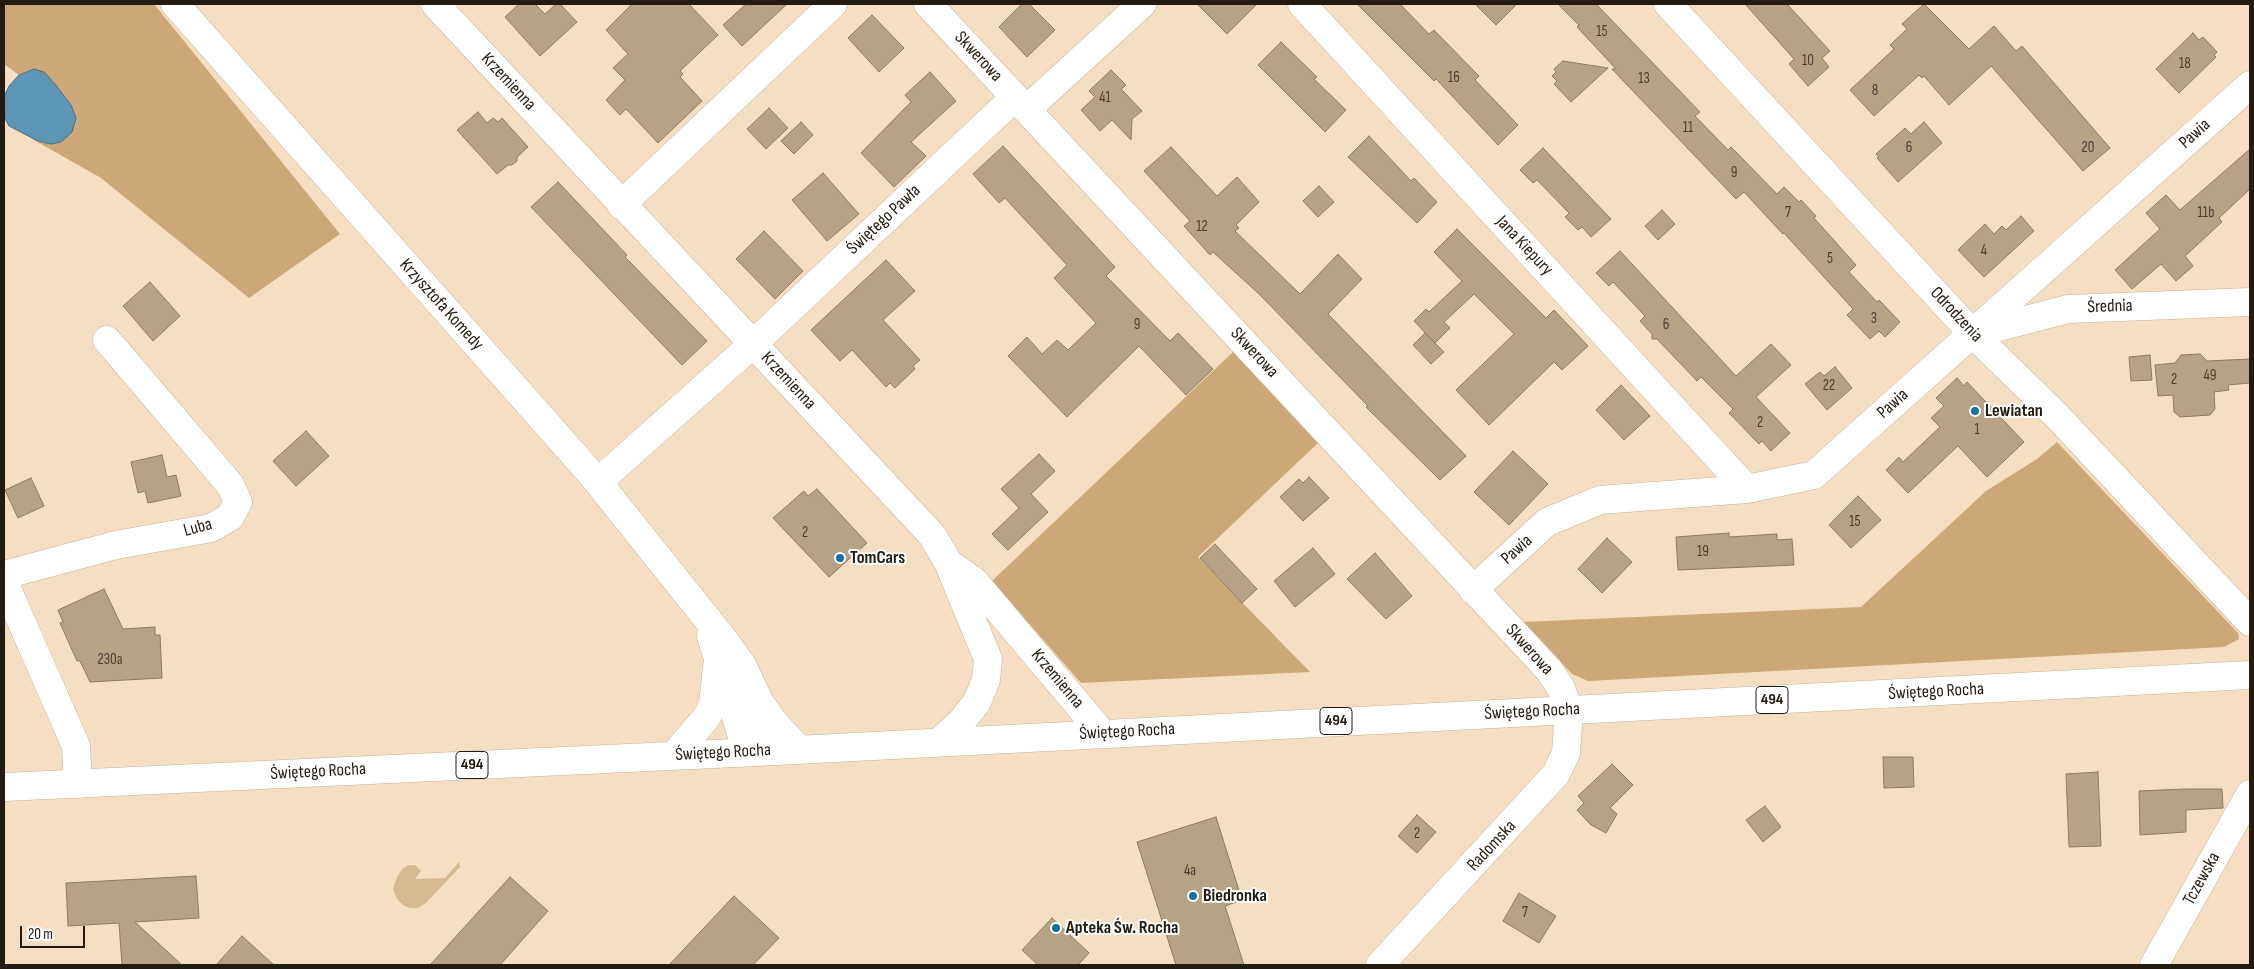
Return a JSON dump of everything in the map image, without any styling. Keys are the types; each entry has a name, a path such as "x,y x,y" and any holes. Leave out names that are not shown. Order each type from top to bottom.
{"street":[{"name":"Krzysztofa Komedy","path":"174,4 598,482 742,665 760,703 776,725 799,749"},
{"name":"Krzemienna","path":"435,4 621,205 932,534 948,562 988,659 986,680 977,702 962,721 940,741"},
{"path":"621,205 833,4"},
{"name":"Skwerowa","path":"928,4 1549,670 1561,688 1569,710"},
{"name":"Świętego Pawła","path":"598,482 1021,103 1142,4"},
{"name":"Jana Kiepury","path":"1302,4 1747,489"},
{"name":"Odrodzenia","path":"1668,4 1973,334 2057,416 2250,622"},
{"name":"Pawia","path":"1473,590 1547,522 1600,500 1747,489 1814,476 2250,85"},
{"name":"Średnia","path":"1973,334 2068,309 2250,302"},
{"name":"Luba","path":"4,575 116,545 211,528 230,517 238,502 231,486 222,474 107,340"},
{"name":"Krzemienna","path":"948,562 974,581 1102,733"},
{"path":"4,582 76,746 78,784"},
{"name":"Krzysztofa Komedy","path":"701,611 717,654 742,736 754,752"},
{"name":"Krzysztofa Komedy","path":"674,755 706,718 713,705 718,676 717,654"},
{"name":"Świętego Rocha","path":"4,787 754,752 2250,675"},
{"name":"Krzysztofa Komedy","path":"754,752 762,720 760,703"},
{"name":"Radomska","path":"1380,965 1556,774 1566,753 1569,710"},
{"name":"Tczewska","path":"2154,965 2250,794"}],"shaded area":[{"path":"4,4 154,4 340,234 249,298 101,178 20,132 38,141 34,69 19,75 4,64"},
{"path":"1234,351 1319,442 1198,557 1310,672 1081,683 992,581"},
{"path":"2057,442 2238,633 2239,639 2224,647 1588,681 1572,674 1523,622 1861,607 1986,491 2037,459"},
{"path":"459,862 460,867 426,903 418,908 410,908 403,905 397,899 393,889 402,869 409,865 415,865 421,871 415,879 445,878"}],"water":[{"path":"34,69 44,72 55,84 71,105 76,118 72,132 61,142 51,144 38,141 9,126 4,117 4,97 9,86 19,75"}],"building":[{"path":"519,4 535,4 545,14 556,4 560,4 577,22 540,56 505,17"},
{"path":"632,4 689,4 718,35 680,71 683,74 680,77 702,101 658,143 626,109 620,115 606,100 625,80 613,68 628,54 606,30"},
{"path":"746,4 787,4 742,46 723,25"},
{"path":"1022,4 1029,4 1055,30 1027,57 999,27"},
{"path":"1197,4 1257,4 1227,34"},
{"path":"1357,4 1400,4 1429,34 1434,30 1479,76 1475,80 1518,125 1498,145 1436,79 1434,81"},
{"path":"1475,4 1517,4 1496,25"},
{"path":"1558,4 1596,4 1700,112 1695,116 1728,150 1731,147 1777,194 1784,187 1799,202 1801,200 1816,216 1814,218 1856,265 1849,272 1877,302 1879,300 1900,322 1885,337 1879,331 1870,339 1847,315 1853,309 1784,233 1744,192 1736,199 1612,69 1616,69 1577,27 1579,25"},
{"path":"1745,4 1787,4 1830,51 1822,58 1829,67 1808,86 1789,64 1794,59"},
{"path":"1924,4 1969,49 1994,26 2016,51 2022,46 2110,148 2083,171 1991,66 1949,105 1924,76 1922,78 1919,75 1874,116 1850,90 1894,49 1890,45 1907,29 1902,24"},
{"path":"872,15 904,48 879,72 848,38"},
{"path":"2193,33 2199,40 2203,37 2217,52 2214,55 2216,57 2179,93 2156,69"},
{"path":"1281,42 1317,77 1314,79 1346,110 1325,132 1258,65"},
{"path":"1563,61 1608,68 1571,102 1554,84 1557,81 1552,76 1556,72 1554,69"},
{"path":"1111,70 1126,85 1121,89 1142,111 1132,119 1131,140 1112,120 1100,131 1081,110 1095,97 1089,91"},
{"path":"930,72 956,101 911,142 926,156 894,187 861,153 911,102 905,95"},
{"path":"769,108 788,128 766,149 747,129"},
{"path":"478,112 487,123 493,118 498,122 502,118 528,147 517,157 517,161 512,165 508,165 497,174 457,130"},
{"path":"801,122 813,135 794,154 781,141"},
{"path":"1924,122 1942,143 1898,182 1877,158 1879,157 1876,154 1905,128 1911,134"},
{"path":"1369,136 1411,181 1414,178 1437,202 1417,223 1348,157"},
{"path":"1003,146 1115,267 1106,276 1170,341 1178,333 1213,369 1186,395 1139,346 1067,417 1008,356 1027,337 1042,354 1057,340 1068,350 1096,323 1054,278 1067,265 1005,198 999,203 973,174"},
{"path":"1171,147 1217,196 1237,177 1259,202 1236,225 1239,228 1235,231 1300,294 1338,254 1362,279 1328,314 1466,456 1440,480 1366,407 1368,406 1259,294 1213,252 1210,255 1184,226 1190,221 1144,171"},
{"path":"1543,148 1611,219 1591,237 1582,227 1578,230 1565,217 1569,213 1537,180 1533,183 1520,170"},
{"path":"2250,149 2250,189 2219,218 2222,222 2185,256 2193,266 2176,281 2161,264 2132,289 2115,270 2160,229 2146,213 2166,195 2180,210"},
{"path":"823,173 859,214 827,241 792,200"},
{"path":"558,182 627,255 625,257 707,341 682,365 531,207"},
{"path":"1319,186 1334,202 1318,217 1303,201"},
{"path":"1662,210 1675,224 1658,240 1645,226"},
{"path":"2021,216 2034,231 1984,277 1958,250 1985,224 1994,234 2002,226 2006,230"},
{"path":"1457,229 1546,318 1554,310 1588,346 1562,370 1554,362 1489,425 1456,390 1514,334 1474,294 1444,322 1450,328 1435,343 1414,321 1426,309 1429,312 1462,281 1434,252"},
{"path":"764,231 803,271 775,299 736,259"},
{"path":"1620,251 1736,376 1771,344 1791,365 1756,397 1790,433 1771,451 1762,441 1759,444 1729,413 1733,409 1701,377 1697,381 1657,339 1652,339 1652,334 1640,321 1645,316 1613,282 1609,286 1596,273"},
{"path":"886,260 915,291 883,320 920,360 913,366 915,369 895,388 890,383 886,387 852,350 840,361 811,330"},
{"path":"150,282 180,316 153,341 123,306"},
{"path":"1425,333 1444,352 1431,364 1413,345"},
{"path":"2200,354 2207,361 2250,359 2250,383 2228,385 2229,390 2214,392 2215,409 2210,415 2180,417 2174,412 2173,395 2158,396 2155,365 2175,363 2181,355"},
{"path":"2150,355 2152,380 2131,381 2129,357"},
{"path":"1835,367 1852,388 1827,410 1805,384 1820,372 1824,376"},
{"path":"1957,378 1964,386 1967,382 2024,442 1987,477 1958,446 1908,493 1886,470 1899,457 1903,462 1940,427 1931,418 1944,406 1936,398"},
{"path":"1621,385 1650,416 1624,440 1596,410"},
{"path":"306,431 329,456 296,486 273,461"},
{"path":"1513,451 1548,484 1509,525 1474,492"},
{"path":"1039,454 1055,471 1031,494 1048,512 1008,550 992,534 1019,508 1001,489"},
{"path":"162,455 167,477 176,475 181,496 148,503 145,491 138,493 131,462"},
{"path":"1309,477 1329,498 1303,521 1280,497 1299,479 1303,483"},
{"path":"31,478 44,506 18,518 5,490"},
{"path":"817,489 867,543 829,577 773,518 804,491 808,496"},
{"path":"1858,496 1881,520 1851,548 1829,525"},
{"path":"1729,533 1729,537 1777,534 1777,540 1792,539 1794,565 1678,570 1676,537"},
{"path":"1607,538 1632,562 1602,593 1578,569"},
{"path":"1215,544 1257,589 1242,603 1200,558"},
{"path":"1313,548 1335,574 1295,607 1274,581"},
{"path":"1375,553 1412,596 1386,619 1347,579"},
{"path":"104,589 123,629 155,627 155,635 160,635 162,678 90,682 80,661 77,661 60,623 63,622 58,610"},
{"path":"1883,757 1913,757 1914,787 1884,788"},
{"path":"1612,764 1633,785 1610,808 1617,814 1606,833 1591,825 1577,810 1584,803 1578,796"},
{"path":"2098,772 2101,846 2069,847 2066,774"},
{"path":"2222,789 2223,808 2186,810 2186,832 2140,835 2139,791"},
{"path":"1765,806 1781,827 1763,842 1746,820"},
{"path":"1417,815 1436,832 1417,853 1398,836"},
{"path":"1216,817 1242,900 1225,906 1244,965 1176,965 1137,842"},
{"path":"196,876 199,918 135,922 182,965 122,965 119,923 68,926 66,883"},
{"path":"510,877 548,911 500,965 430,965"},
{"path":"1519,893 1556,916 1539,943 1503,921"},
{"path":"734,896 779,938 753,965 669,965"},
{"path":"1052,918 1089,953 1078,965 1038,965 1022,950"},
{"path":"242,936 274,965 216,965"}],"place":[{"name":"Lewiatan","path":"1975,411"},
{"name":"TomCars","path":"840,558"},
{"name":"Biedronka","path":"1193,896"},
{"name":"Apteka Św. Rocha","path":"1056,928"}]}
